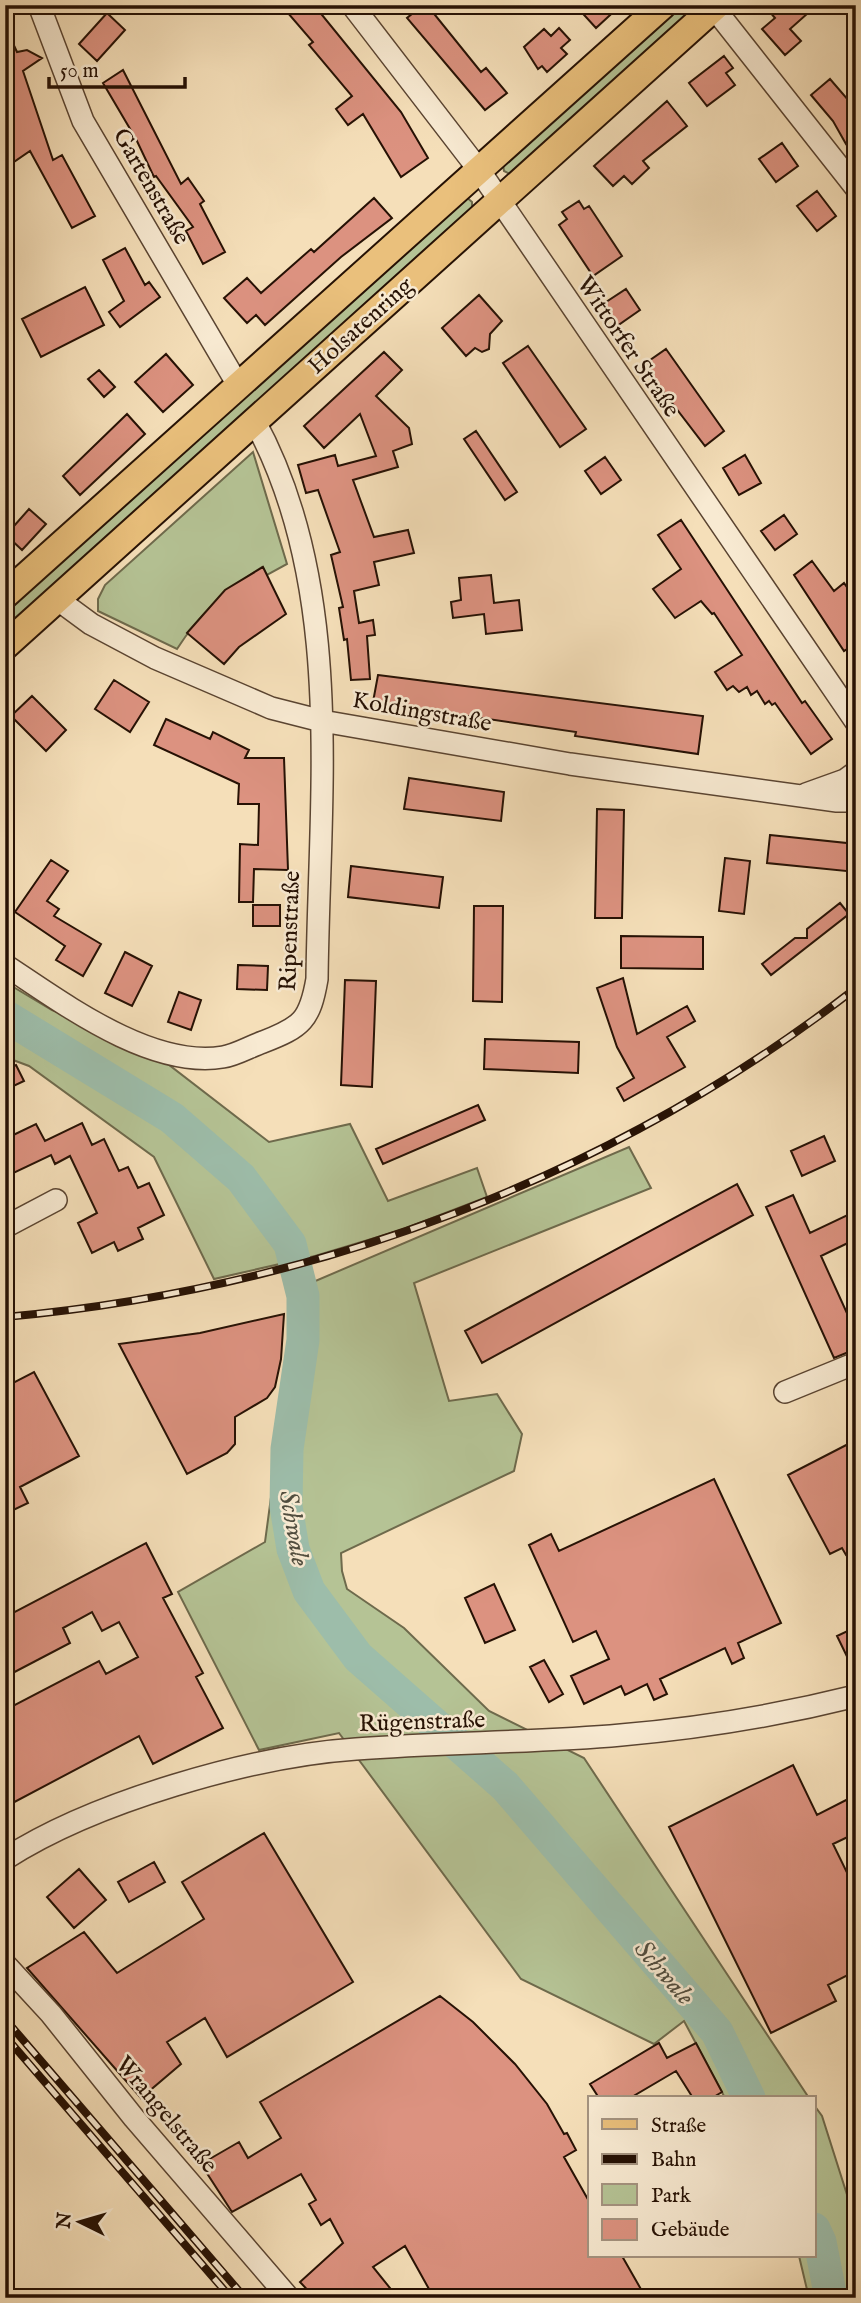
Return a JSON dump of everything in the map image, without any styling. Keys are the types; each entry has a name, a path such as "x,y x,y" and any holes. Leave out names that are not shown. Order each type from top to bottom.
{"main road":[{"name":"Holsatenring","path":"10,582 238,384 663,5"},
{"name":"Holsatenring","path":"5,646 715,6"}],"street":[{"name":"Gartenstraße","path":"39,5 83,121 238,384"},
{"name":"Wittorfer Straße","path":"352,5 479,170 628,393 856,722"},
{"path":"715,6 856,188"},
{"name":"Ripenstraße","path":"5,965 58,1000 147,1048 183,1056 223,1057 296,1029 312,1008 317,979 322,721 318,642 308,583 277,469 254,420"},
{"name":"Koldingstraße","path":"57,599 91,624 177,668 271,708 322,721 570,764 804,794 837,801 856,801"},
{"name":"Koldingstraße","path":"804,794 845,780 856,772"},
{"path":"5,1227 57,1200"},
{"path":"785,1392 856,1363"},
{"name":"Rügenstraße","path":"5,1859 41,1836 131,1800 243,1768 355,1749 484,1745 743,1722 856,1696"},
{"name":"Wrangelstraße","path":"5,1964 51,2014 134,2118 289,2298"}],"green space":[{"path":"674,5 702,5 510,174 504,171 503,165"},
{"path":"465,196 472,202 472,211 5,632 5,603"},
{"path":"253,452 287,564 267,575 262,567 237,584 205,613 177,649 98,611 98,599 105,585"},
{"path":"5,982 52,1010 147,1048 269,1142 350,1124 388,1201 477,1168 487,1197 401,1230 315,1256 214,1279 154,1157 29,1066 5,1057"},
{"path":"629,1147 651,1188 414,1283 449,1401 497,1394 522,1434 514,1471 341,1553 342,1571 347,1589 404,1628 489,1711 584,1758 808,2096 724,2096 684,2021 654,2044 521,1979 339,1733 259,1750 178,1592 265,1542 299,1288"},
{"path":"816,2108 822,2116 856,2223 856,2298 809,2298 799,2258 816,2258"}],"building":[{"path":"281,5 314,5 401,112 428,158 401,177 363,114 348,125 336,109 352,96 309,45 313,42"},
{"path":"423,5 427,5 481,72 486,68 507,93 485,110 407,18"},
{"path":"575,5 621,5 596,28"},
{"path":"764,5 817,5 790,29 801,41 785,55 762,29 775,18"},
{"path":"107,13 125,30 97,61 79,44"},
{"path":"5,26 17,52 27,50 42,58 23,71 53,160 62,155 95,216 72,228 30,151 5,168"},
{"path":"559,28 570,40 561,48 567,54 547,72 542,66 538,69 524,47 544,29 551,36"},
{"path":"724,56 733,68 726,73 735,85 707,106 689,83"},
{"path":"123,70 181,184 188,178 204,201 200,204 225,252 203,264 186,231 193,227 156,176 154,177 136,139 103,83"},
{"path":"830,79 856,109 856,137 846,144 833,121 811,95"},
{"path":"667,101 687,126 643,161 649,168 632,184 624,176 613,186 594,166"},
{"path":"782,143 798,166 776,182 759,159"},
{"path":"817,191 836,216 817,231 797,206"},
{"path":"374,198 392,218 341,257 265,325 256,315 247,323 224,298 247,278 261,293 311,249 314,252"},
{"path":"579,201 584,209 589,206 622,256 593,276 559,225 567,219 562,212"},
{"path":"125,248 145,285 149,282 160,297 120,327 109,312 124,301 103,260"},
{"path":"85,287 104,325 41,357 22,319"},
{"path":"626,289 640,310 617,326 603,304"},
{"path":"479,295 502,321 490,334 489,349 482,352 475,348 466,356 442,328"},
{"path":"528,346 586,429 560,447 503,363"},
{"path":"666,349 724,431 705,446 643,365"},
{"path":"384,352 402,370 376,396 409,428 412,444 393,451 398,467 353,480 374,537 408,530 414,553 374,562 379,585 354,591 359,623 373,620 375,635 367,636 370,679 351,680 347,639 344,640 339,608 343,607 331,555 340,552 318,490 306,493 298,465 335,455 338,466 376,456 360,414 324,448 304,426"},
{"path":"166,354 193,385 163,412 135,382"},
{"path":"99,370 115,387 104,397 88,379"},
{"path":"127,414 145,434 80,495 63,476"},
{"path":"476,431 517,492 505,500 464,439"},
{"path":"745,455 761,483 739,495 723,468"},
{"path":"605,457 621,480 601,494 585,471"},
{"path":"29,509 46,524 22,550 6,535"},
{"path":"784,515 797,534 775,550 761,531"},
{"path":"681,520 802,703 805,701 832,739 811,754 775,703 772,705 769,701 765,704 757,691 751,695 747,687 739,692 733,686 727,690 715,672 742,655 714,613 701,601 675,618 653,589 681,569 658,535"},
{"path":"812,561 834,591 844,583 856,600 856,643 844,651 794,575"},
{"path":"263,567 286,614 239,647 224,664 187,633 225,590"},
{"path":"491,575 494,603 519,600 522,630 486,634 484,614 453,618 451,602 461,600 459,578"},
{"path":"378,675 703,716 698,754 575,736 576,732 373,702"},
{"path":"114,680 149,702 130,732 95,709"},
{"path":"32,696 66,730 46,751 11,716"},
{"path":"166,719 210,739 213,732 249,750 245,758 284,758 288,870 254,869 253,902 239,902 240,844 258,845 259,804 238,804 239,784 154,745"},
{"path":"409,778 504,792 501,821 404,809"},
{"path":"597,809 624,810 622,918 595,918"},
{"path":"770,835 856,844 856,872 767,863"},
{"path":"725,858 750,861 744,914 719,911"},
{"path":"51,860 68,871 47,901 59,909 54,916 101,944 83,976 56,960 65,946 15,912"},
{"path":"351,866 443,877 439,908 348,897"},
{"path":"840,903 849,914 771,975 762,964 795,938 807,938 807,929"},
{"path":"253,905 280,905 280,926 253,926"},
{"path":"474,906 503,906 502,1002 473,1001"},
{"path":"621,936 703,937 703,969 621,968"},
{"path":"125,952 152,966 132,1006 105,993"},
{"path":"238,965 268,966 267,990 237,989"},
{"path":"623,978 637,1034 687,1006 695,1021 667,1037 685,1067 624,1101 617,1088 634,1078 617,1047 597,988"},
{"path":"345,980 376,981 372,1087 341,1085"},
{"path":"179,992 201,1000 191,1030 168,1022"},
{"path":"485,1039 579,1042 578,1073 484,1069"},
{"path":"16,1065 24,1081 5,1090 5,1070"},
{"path":"478,1105 485,1120 383,1164 376,1149"},
{"path":"82,1123 92,1145 104,1139 119,1171 128,1167 138,1188 149,1183 164,1215 138,1228 143,1239 118,1251 114,1242 92,1253 78,1223 97,1213 70,1156 55,1164 51,1155 5,1177 5,1139 36,1124 45,1141"},
{"path":"824,1136 835,1161 802,1176 791,1151"},
{"path":"737,1184 753,1215 482,1363 465,1331"},
{"path":"793,1195 810,1233 856,1211 856,1239 821,1256 856,1333 856,1349 834,1358 766,1207"},
{"path":"284,1314 281,1359 275,1387 267,1398 235,1417 235,1444 227,1453 187,1474 119,1344 200,1333"},
{"path":"34,1372 79,1456 20,1487 28,1503 5,1514 5,1387"},
{"path":"856,1440 856,1550 846,1555 842,1548 830,1554 788,1475"},
{"path":"714,1479 781,1623 738,1643 744,1658 732,1664 725,1648 660,1679 667,1694 654,1700 647,1684 625,1695 621,1686 584,1704 571,1676 609,1659 596,1631 573,1642 529,1545 551,1534 559,1551"},
{"path":"146,1543 172,1594 163,1598 203,1673 196,1677 223,1728 153,1764 139,1736 5,1807 5,1710 99,1661 106,1674 138,1657 119,1622 102,1631 92,1612 63,1628 70,1643 5,1677 5,1617"},
{"path":"494,1584 515,1630 485,1643 465,1598"},
{"path":"856,1627 856,1675 837,1636"},
{"path":"544,1660 563,1694 549,1702 530,1667"},
{"path":"793,1765 817,1815 856,1795 856,1833 833,1844 856,1891 856,1971 828,1985 836,2001 771,2033 669,1827"},
{"path":"264,1833 353,1982 227,2057 205,2018 167,2042 181,2064 141,2098 27,1968 84,1932 117,1973 204,1919 182,1882"},
{"path":"154,1862 165,1882 129,1902 118,1882"},
{"path":"79,1869 106,1900 74,1928 47,1897"},
{"path":"440,1996 473,2022 515,2064 547,2104 564,2134 567,2133 576,2150 564,2157 588,2199 588,2258 623,2258 646,2298 434,2298 405,2246 373,2267 398,2298 315,2298 300,2282 343,2243 330,2219 321,2225 309,2204 316,2200 301,2174 232,2212 201,2164 239,2142 248,2158 281,2138 260,2102"},
{"path":"659,2043 667,2058 696,2043 722,2092 715,2096 692,2096 676,2071 633,2096 598,2096 590,2084"}],"waterway":[{"name":"Schwale","path":"5,1016 172,1118 241,1178 290,1244 303,1296 303,1340 287,1449 286,1506 293,1549 309,1591 358,1657 505,1786 717,2032 748,2096"},
{"name":"Schwale","path":"816,2233 831,2298"}],"railway":[{"path":"5,1317 120,1303 234,1280 345,1251 454,1213 561,1168 663,1116 762,1056 856,988"},
{"path":"5,2019 245,2298"},
{"path":"5,2036 231,2298"}]}
